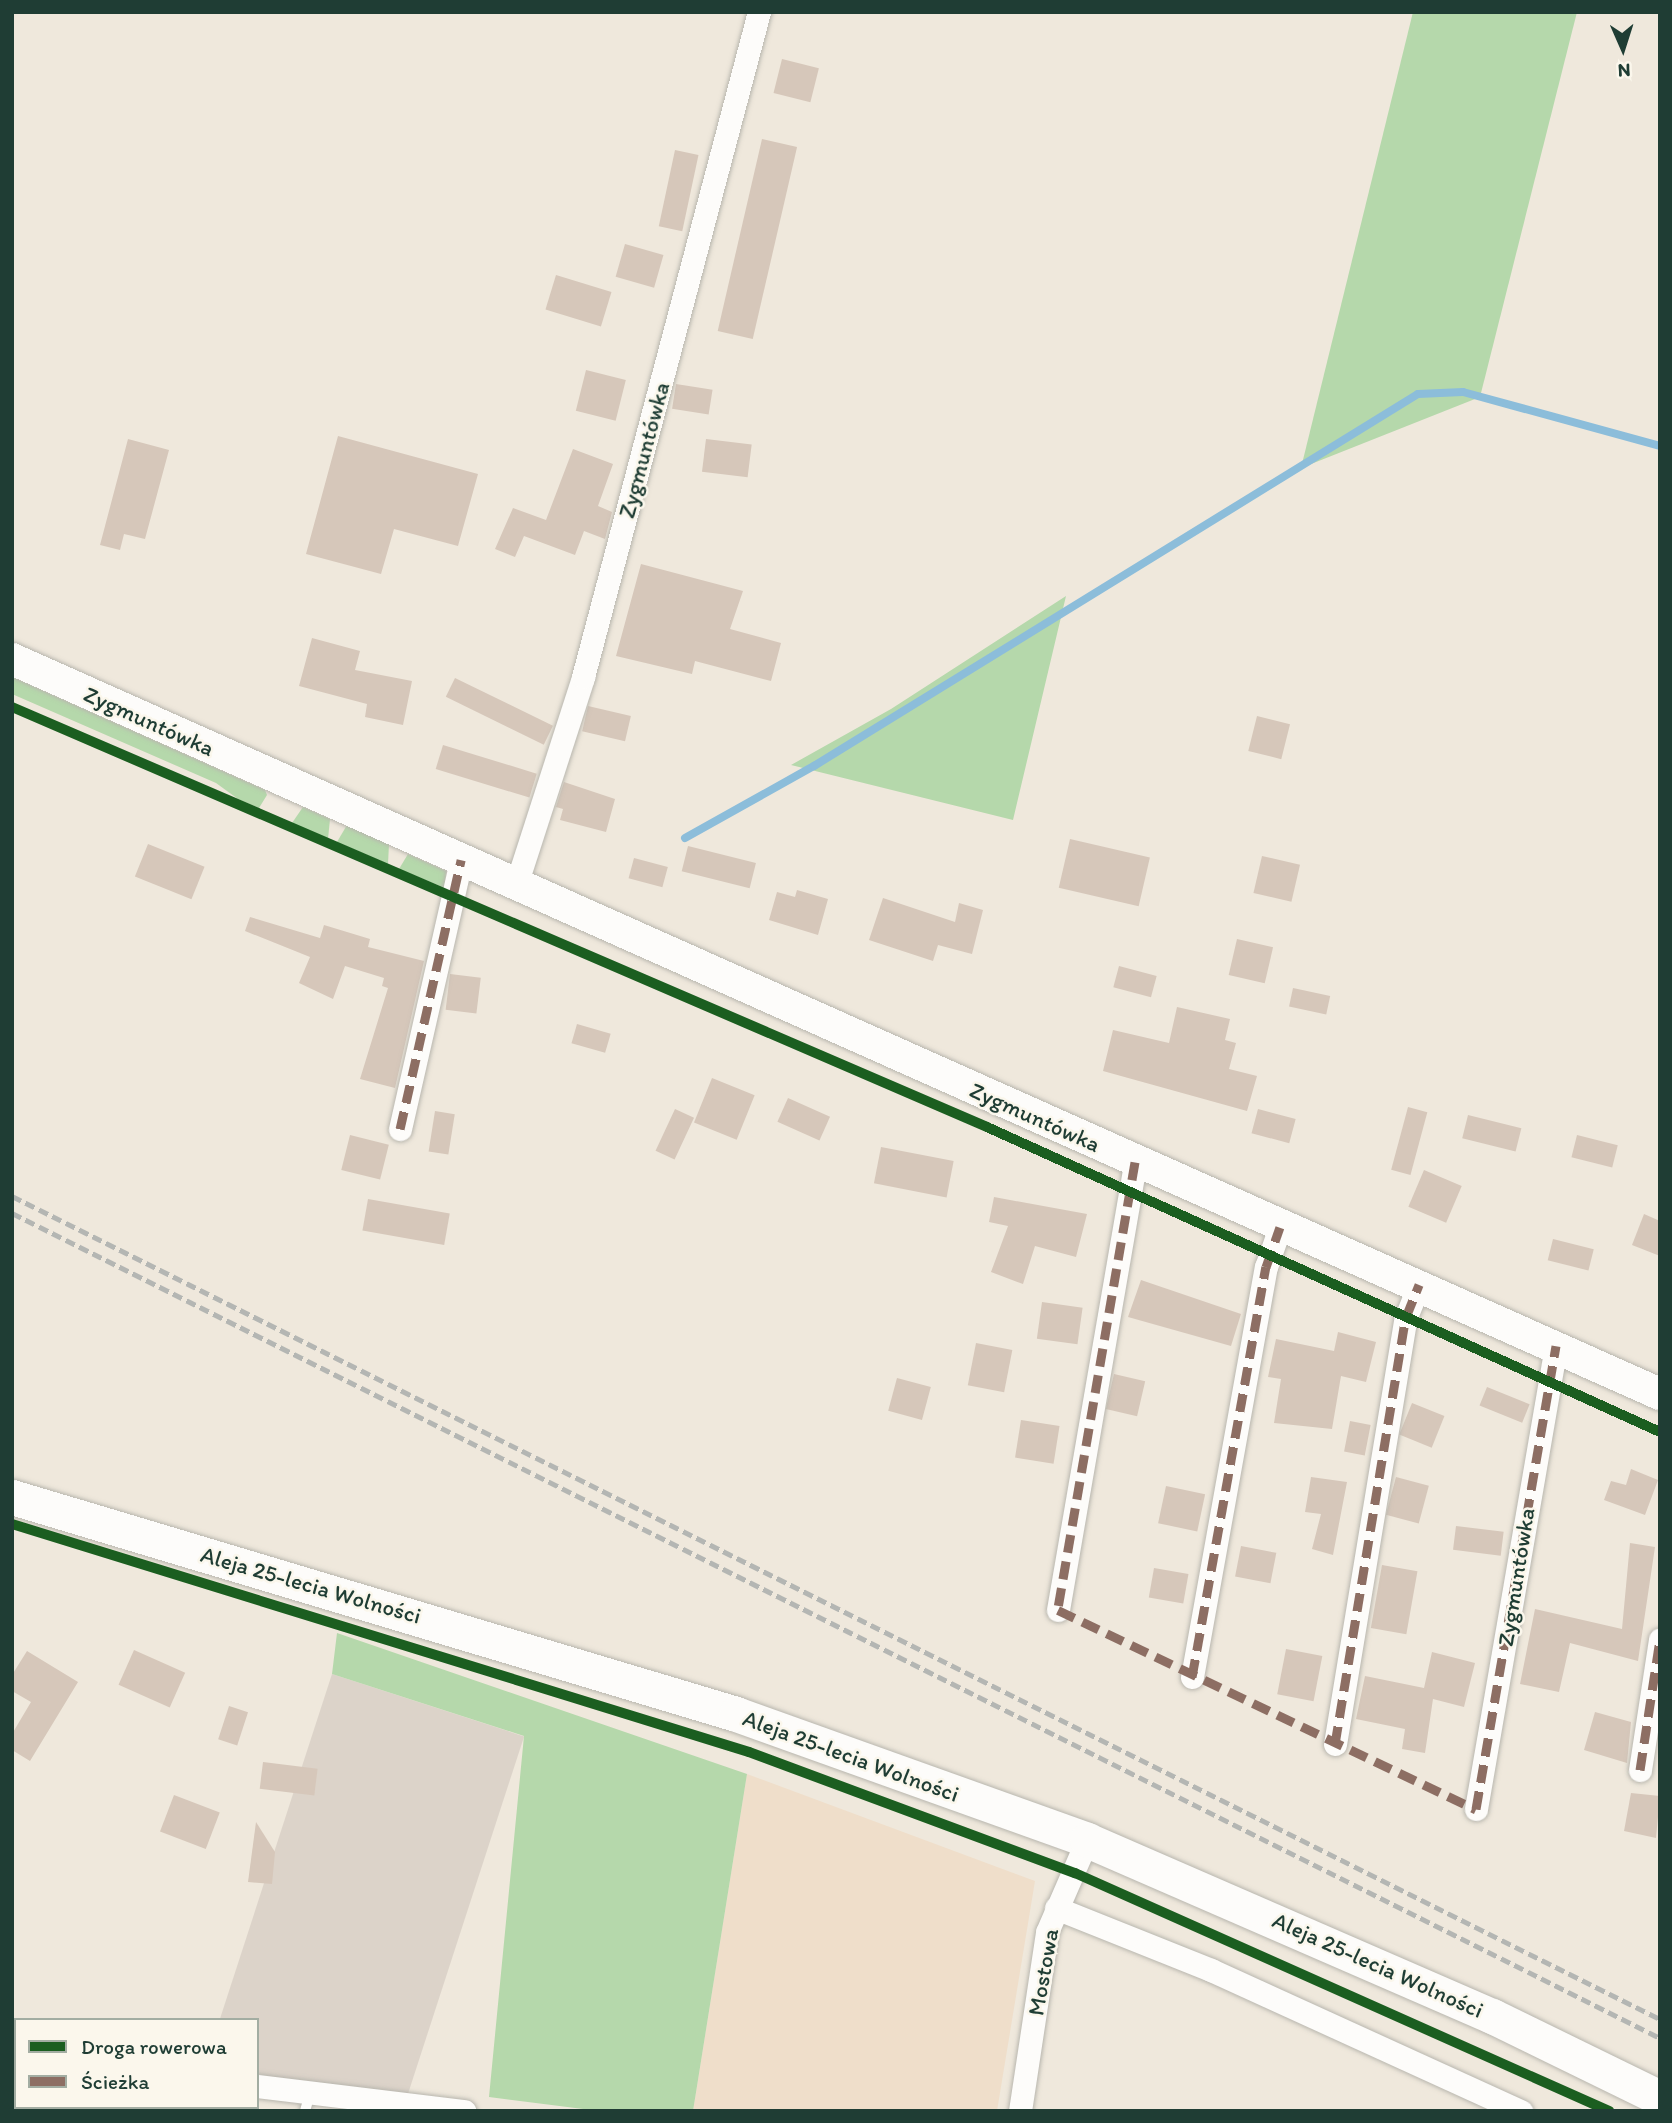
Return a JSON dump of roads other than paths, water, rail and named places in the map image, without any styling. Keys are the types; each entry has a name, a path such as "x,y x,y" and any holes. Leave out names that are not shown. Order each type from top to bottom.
{"main road":[{"name":"Aleja 25-lecia Wolności","path":"12,1497 736,1714 1087,1840 1479,2010 1660,2098"}],"street":[{"name":"Zygmuntówka","path":"516,885 583,677 759,12"},
{"name":"Zygmuntówka","path":"12,660 1280,1227 1419,1284 1660,1394"},
{"path":"400,1129 461,860"},
{"path":"1058,1610 1135,1162"},
{"path":"1192,1677 1266,1267 1280,1227"},
{"path":"1335,1744 1406,1317 1419,1284"},
{"name":"Zygmuntówka","path":"1476,1808 1556,1346"},
{"path":"1640,1770 1660,1640"},
{"name":"Mostowa","path":"1020,2111 1056,1908 1087,1840"},
{"path":"1056,1908 1211,1970 1521,2111"},
{"path":"259,2088 307,2102 464,2111"}],"waterway":[{"path":"685,838 814,766 1418,394 1463,392 1660,446"}],"railway":[{"path":"12,1196 1660,2019"},
{"path":"12,1213 1660,2038"}]}
